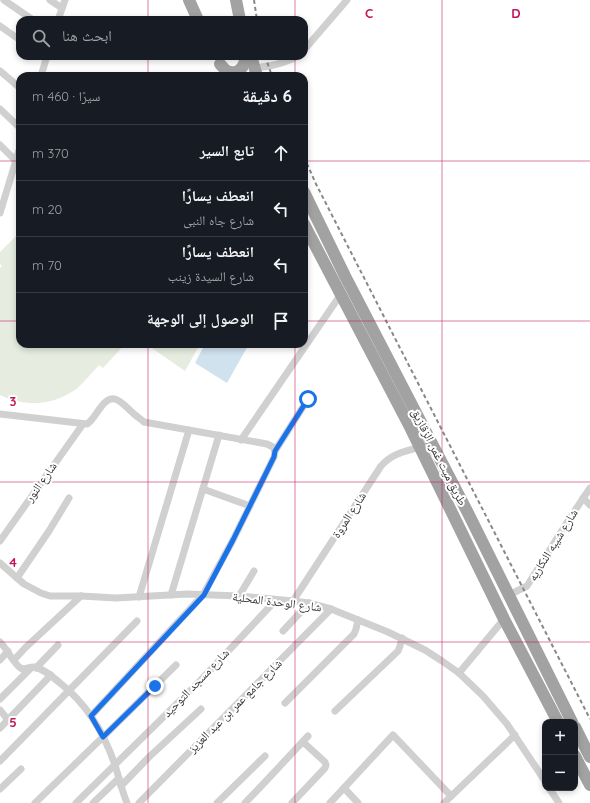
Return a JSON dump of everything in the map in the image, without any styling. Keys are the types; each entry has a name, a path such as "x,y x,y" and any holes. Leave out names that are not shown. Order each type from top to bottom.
{"highway":[{"path":"189,0 196,16"},
{"path":"236,0 239,16"},
{"path":"218,60 228,71 233,72"},
{"path":"218,60 224,72"},
{"path":"238,72 242,68 244,60"},
{"path":"252,60 256,72"},
{"name":"طريق ميت غمر, الزقازيق","path":"308,200 339,264 509,594 571,719"},
{"name":"طريق ميت غمر, الزقازيق","path":"308,232 420,448 504,619 556,719"},
{"path":"578,733 590,757"},
{"path":"578,762 590,785"}],"street":[{"path":"4,0 27,16"},
{"path":"50,0 62,8"},
{"path":"59,16 65,0"},
{"path":"308,45 347,0"},
{"path":"1,29 16,38"},
{"path":"43,72 45,60"},
{"path":"256,72 291,60"},
{"path":"0,71 16,85"},
{"path":"0,109 16,124"},
{"path":"0,145 16,161 0,213"},
{"path":"308,341 340,294"},
{"path":"241,440 303,348"},
{"name":"شارع النور","path":"0,541 83,424 91,421 108,400 116,399 123,403 144,422 189,430"},
{"path":"91,716 204,595 250,506 274,457 275,451 308,399"},
{"path":"0,414 83,424"},
{"path":"140,597 189,430 267,444 273,447 275,451"},
{"path":"171,595 219,435"},
{"name":"شارع المروة","path":"292,601 381,466 388,459 397,454 420,448"},
{"name":"شارع شيبه النكاريه","path":"509,594 527,586 590,488"},
{"path":"203,489 250,506"},
{"path":"17,578 50,531 69,498"},
{"path":"583,498 590,505"},
{"name":"شارع الوحدة المحلية","path":"0,563 17,578 32,588 50,596 116,598 171,595 239,596 309,603 331,609 402,638 424,650 459,673 495,709 515,735 542,776"},
{"path":"239,596 254,571"},
{"path":"14,660 81,596"},
{"name":"شارع مسجد التوحيد","path":"76,803 201,680 276,600"},
{"path":"283,630 309,603"},
{"name":"شارع جامع عمر بن عبد العزيز","path":"139,803 331,609"},
{"path":"459,673 504,619"},
{"path":"285,703 354,634 358,620"},
{"path":"0,761 137,621"},
{"path":"335,711 398,651 402,638"},
{"path":"0,642 19,668 34,668 51,675 70,690 81,702 103,737 115,765 127,803"},
{"path":"0,699 58,645"},
{"path":"0,660 8,651"},
{"path":"35,803 176,665"},
{"path":"0,728 51,675"},
{"path":"121,786 149,757 200,709"},
{"path":"0,710 8,720"},
{"path":"330,803 393,735 451,796"},
{"path":"444,803 515,735"},
{"path":"245,803 306,739 326,762 326,765 325,768 292,803"},
{"path":"217,803 265,756"},
{"path":"0,789 21,769"},
{"path":"94,803 119,778"},
{"path":"344,788 358,803"},
{"path":"551,791 559,803"}],"shaded area":[{"path":"16,236 16,348 121,348 103,368 99,365 75,390 57,399 47,402 28,403 19,402 0,395 0,268 2,266 0,264 0,252"},
{"path":"152,348 198,348 185,371"}],"water":[{"path":"203,348 247,348 227,383 195,363"}],"railway":[{"path":"254,0 256,16"},
{"path":"266,60 271,72"},
{"path":"308,166 590,719"}],"route":[{"path":"155,686 103,737 91,716 204,595 274,457 275,451 308,399"}]}
